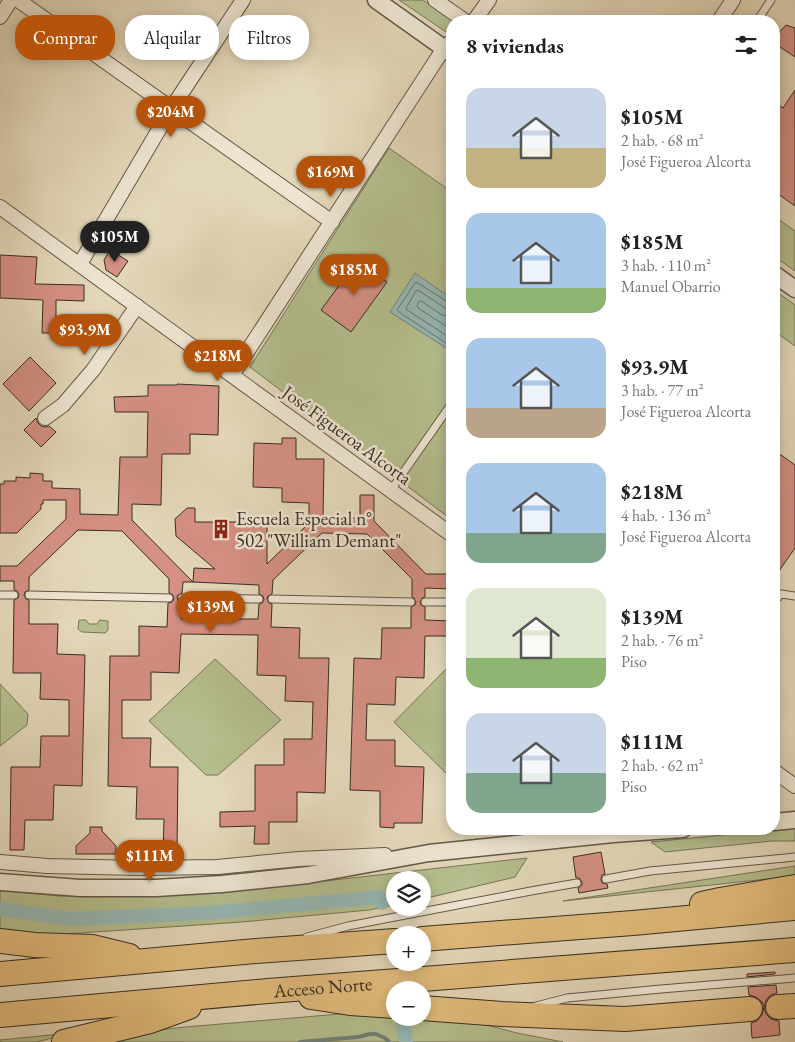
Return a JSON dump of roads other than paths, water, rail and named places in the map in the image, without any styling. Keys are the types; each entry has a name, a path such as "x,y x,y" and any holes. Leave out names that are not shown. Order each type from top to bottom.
{"highway":[{"path":"633,923 720,900 795,887"},
{"path":"431,938 633,923 795,908"},
{"path":"0,941 35,945 92,947 150,960"},
{"name":"Acceso Norte","path":"0,974 256,951 386,942"},
{"name":"Acceso Norte","path":"0,1015 268,991 795,950"},
{"path":"268,991 350,1003 386,1005"},
{"path":"64,1042 150,1021 222,995"},
{"path":"431,1009 502,1014 625,1019 750,1010"}],"street":[{"path":"0,17 12,0"},
{"path":"18,0 332,222"},
{"path":"80,264 171,109 243,0"},
{"path":"376,0 446,45"},
{"path":"435,0 456,15"},
{"path":"478,15 489,0"},
{"path":"723,15 733,0"},
{"path":"232,375 332,222 446,54"},
{"name":"José Figueroa Alcorta","path":"0,207 446,531"},
{"path":"780,278 795,289"},
{"path":"45,418 63,405 93,370 137,306"},
{"path":"780,775 795,786"},
{"path":"780,821 795,820"},
{"path":"0,862 47,866 217,867 300,859 420,854 603,835"},
{"path":"0,882 80,888 156,888 222,884 308,874 420,854"}],"lane":[{"path":"761,15 771,0"},
{"path":"391,490 446,412"},
{"path":"780,594 795,596"},
{"path":"0,595 14,595"},
{"path":"29,595 169,598"},
{"path":"182,598 259,599"},
{"path":"272,599 411,602"},
{"path":"425,602 446,602"},
{"path":"606,879 650,872 795,857"},
{"path":"302,939 348,926 531,890 577,883"},
{"path":"256,951 293,941"},
{"path":"502,1014 567,998 795,978"}],"water":[{"path":"415,273 446,295 446,348 390,312"}],"waterway":[{"path":"0,909 70,919 209,913 379,897 382,903"},
{"path":"403,1026 406,1042"},
{"path":"300,1042 358,1037 370,1034 376,1034 389,1042"}],"place":[{"name":"Escuela Especial n° 502 \"William Demant\"","path":"221,529"}]}
